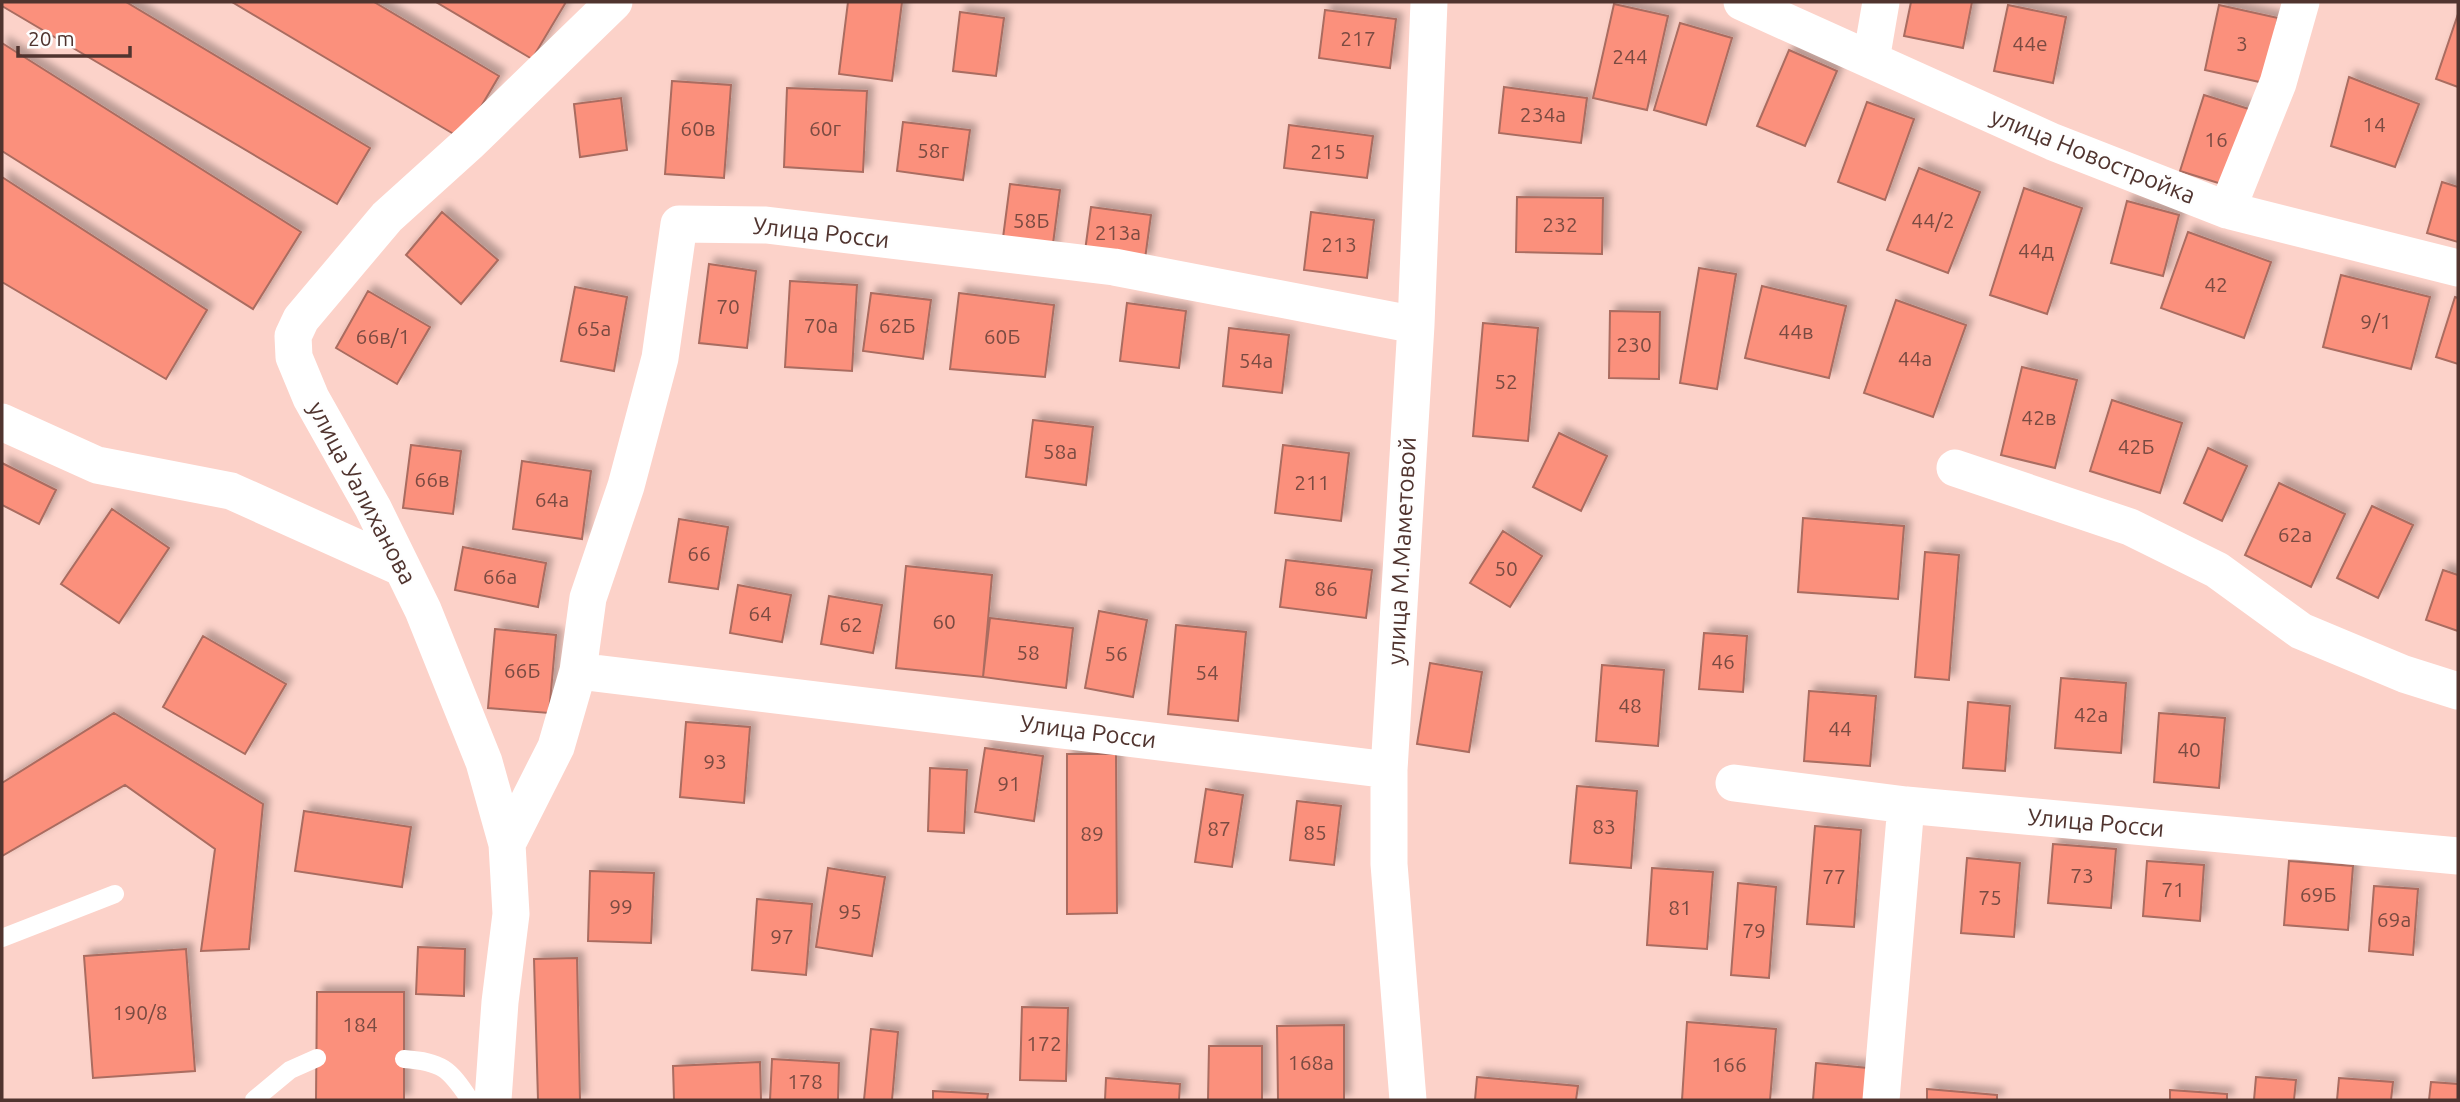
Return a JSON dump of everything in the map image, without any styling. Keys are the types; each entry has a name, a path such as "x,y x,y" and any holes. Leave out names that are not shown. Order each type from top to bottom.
{"street":[{"name":"улица Уалиханова","path":"493,1100 500,1002 511,914 508,844 484,762 455,684 402,568 311,398 294,357 293,336 301,319 387,217 470,142 614,2"},
{"name":"улица М.Маметовой","path":"1408,1100 1390,864 1389,770 1416,325 1430,2"},
{"name":"улица Новостройка","path":"1742,2 2053,142 2227,210 2458,268"},
{"path":"1871,60 1881,2"},
{"path":"2227,210 2278,83 2301,2"},
{"name":"Улица Росси","path":"508,844 556,747 578,671 588,598 626,486 660,358 678,224 766,225 1114,267 1416,325"},
{"path":"2,422 97,466 231,491 402,568"},
{"path":"1955,467 2130,527 2217,570 2301,631 2403,674 2458,691"},
{"name":"Улица Росси","path":"578,671 1389,770"},
{"name":"Улица Росси","path":"1734,783 1906,805 2458,856"},
{"path":"1881,1100 1906,805"}],"lane":[{"path":"2,937 115,894"},
{"path":"254,1100 290,1070 317,1058"},
{"path":"404,1059 433,1062 453,1077 470,1100"}],"building":[{"path":"2,2 126,2 370,148 337,204 2,6"},
{"path":"232,2 374,2 499,76 462,139"},
{"path":"436,2 566,2 532,59"},
{"path":"848,2 902,2 892,81 839,74"},
{"path":"1911,2 1972,2 1963,48 1904,36"},
{"path":"1614,4 1668,16 1647,110 1593,98"},
{"path":"2008,5 2066,17 2053,83 1994,71"},
{"path":"2219,5 2278,18 2264,83 2205,70"},
{"path":"1325,10 1396,19 1390,68 1319,58"},
{"path":"960,12 1004,18 996,76 953,71"},
{"path":"2458,14 2458,87 2436,79"},
{"path":"1680,23 1732,38 1706,125 1654,110"},
{"path":"2,43 301,232 253,309 2,151"},
{"path":"1789,50 1837,71 1805,146 1757,126"},
{"path":"2349,77 2419,104 2395,167 2331,146"},
{"path":"672,81 731,85 724,178 665,174"},
{"path":"1504,87 1587,98 1581,143 1499,133"},
{"path":"787,88 867,91 863,172 784,167"},
{"path":"2204,95 2252,110 2228,186 2180,171"},
{"path":"621,98 627,150 580,157 574,104"},
{"path":"1867,102 1914,119 1885,200 1838,182"},
{"path":"903,122 970,130 963,180 897,171"},
{"path":"1289,125 1373,136 1367,178 1284,168"},
{"path":"1919,168 1980,192 1948,273 1887,250"},
{"path":"2,177 207,310 166,379 2,282"},
{"path":"2442,182 2458,187 2458,242 2427,233"},
{"path":"1010,184 1060,190 1051,259 1001,253"},
{"path":"2024,188 2082,208 2047,314 1990,295"},
{"path":"1517,197 1603,198 1602,254 1516,252"},
{"path":"2127,201 2179,215 2163,276 2111,263"},
{"path":"1091,207 1151,215 1145,259 1085,251"},
{"path":"442,212 498,260 461,304 406,255"},
{"path":"1311,212 1374,220 1367,278 1304,270"},
{"path":"2188,232 2271,262 2244,338 2161,308"},
{"path":"709,264 756,271 747,348 699,343"},
{"path":"1699,268 1736,274 1717,389 1680,383"},
{"path":"2341,275 2430,297 2411,369 2323,347"},
{"path":"790,281 857,285 852,371 785,367"},
{"path":"1762,286 1846,306 1829,378 1745,358"},
{"path":"575,287 627,297 614,371 561,361"},
{"path":"368,291 430,327 397,384 336,348"},
{"path":"871,293 931,300 923,359 863,351"},
{"path":"959,293 1054,305 1045,377 950,369"},
{"path":"2455,297 2458,298 2458,364 2436,357"},
{"path":"1896,300 1966,325 1933,417 1864,393"},
{"path":"1127,303 1186,311 1179,368 1120,361"},
{"path":"1610,311 1660,312 1659,379 1609,378"},
{"path":"1483,323 1538,328 1528,441 1473,436"},
{"path":"1229,328 1289,335 1282,393 1223,386"},
{"path":"2022,367 2077,380 2055,468 2001,455"},
{"path":"2112,400 2182,423 2160,493 2090,471"},
{"path":"1033,420 1093,427 1086,485 1026,477"},
{"path":"1559,433 1607,456 1581,511 1533,487"},
{"path":"411,445 461,451 453,514 403,508"},
{"path":"1283,445 1349,453 1341,521 1275,513"},
{"path":"2208,448 2247,466 2222,521 2184,503"},
{"path":"522,461 591,471 582,539 513,529"},
{"path":"2,463 56,490 39,524 2,505"},
{"path":"2279,483 2345,514 2311,587 2245,555"},
{"path":"2372,506 2413,525 2378,598 2337,578"},
{"path":"112,509 169,548 119,623 61,584"},
{"path":"1803,518 1904,526 1898,599 1798,592"},
{"path":"679,519 728,527 718,589 669,582"},
{"path":"1503,531 1542,556 1510,607 1470,583"},
{"path":"463,547 546,563 538,607 455,590"},
{"path":"1925,552 1959,555 1949,680 1915,677"},
{"path":"1286,560 1372,570 1366,618 1280,607"},
{"path":"906,566 992,575 983,677 896,668"},
{"path":"2443,570 2458,575 2458,631 2426,620"},
{"path":"738,585 791,595 782,642 730,633"},
{"path":"829,596 882,605 873,653 821,644"},
{"path":"1099,611 1147,620 1133,697 1085,688"},
{"path":"990,618 1073,628 1066,688 983,677"},
{"path":"1176,625 1246,632 1238,721 1168,714"},
{"path":"495,629 556,635 549,713 488,708"},
{"path":"1704,633 1747,636 1743,692 1699,689"},
{"path":"203,636 286,684 245,754 163,707"},
{"path":"1430,663 1482,672 1469,752 1417,744"},
{"path":"1602,665 1664,670 1658,746 1596,741"},
{"path":"2061,678 2126,683 2121,753 2055,748"},
{"path":"1809,691 1876,696 1870,766 1804,761"},
{"path":"1968,702 2010,706 2005,771 1963,768"},
{"path":"114,713 263,804 249,949 201,951 215,849 125,785 2,856 2,783"},
{"path":"2159,713 2225,718 2219,788 2154,782"},
{"path":"686,722 750,727 744,803 680,797"},
{"path":"985,748 1043,756 1034,821 975,812"},
{"path":"1067,754 1116,754 1117,913 1067,914"},
{"path":"930,768 967,770 964,833 928,831"},
{"path":"1577,786 1637,791 1631,868 1570,863"},
{"path":"1206,789 1243,795 1232,867 1195,862"},
{"path":"1297,801 1341,806 1334,865 1290,860"},
{"path":"304,811 411,827 402,887 295,871"},
{"path":"1815,826 1861,830 1854,927 1807,924"},
{"path":"2053,844 2116,849 2111,908 2048,903"},
{"path":"1967,858 2020,863 2014,937 1961,933"},
{"path":"2147,861 2204,865 2200,921 2143,916"},
{"path":"2289,861 2353,866 2348,930 2284,925"},
{"path":"828,868 885,877 872,956 816,947"},
{"path":"1652,868 1713,872 1707,949 1647,945"},
{"path":"590,871 654,873 651,943 588,941"},
{"path":"1738,883 1776,887 1769,978 1731,975"},
{"path":"2374,886 2418,889 2413,955 2369,951"},
{"path":"757,899 812,904 806,975 752,970"},
{"path":"418,947 465,949 464,996 416,994"},
{"path":"186,949 195,1071 93,1078 84,956"},
{"path":"577,958 580,1100 538,1100 534,959"},
{"path":"317,992 404,992 404,1100 316,1100"},
{"path":"1022,1007 1068,1008 1066,1081 1020,1080"},
{"path":"1687,1022 1776,1029 1770,1100 1682,1100"},
{"path":"1344,1025 1344,1100 1278,1100 1277,1026"},
{"path":"871,1029 898,1032 892,1100 864,1100"},
{"path":"1209,1046 1262,1046 1262,1100 1208,1100"},
{"path":"772,1059 839,1063 838,1100 770,1100"},
{"path":"760,1062 761,1100 674,1100 673,1066"},
{"path":"1816,1063 1868,1068 1865,1100 1813,1100"},
{"path":"1477,1077 1578,1086 1576,1100 1475,1100"},
{"path":"2256,1077 2296,1080 2294,1100 2254,1100"},
{"path":"1106,1078 1180,1084 1179,1100 1105,1100"},
{"path":"2339,1078 2393,1082 2391,1100 2337,1100"},
{"path":"2431,1082 2458,1084 2458,1100 2429,1100"},
{"path":"1927,1089 1997,1095 1997,1100 1927,1100"},
{"path":"2170,1090 2227,1094 2227,1100 2170,1100"},
{"path":"933,1091 988,1094 987,1100 933,1100"}]}
